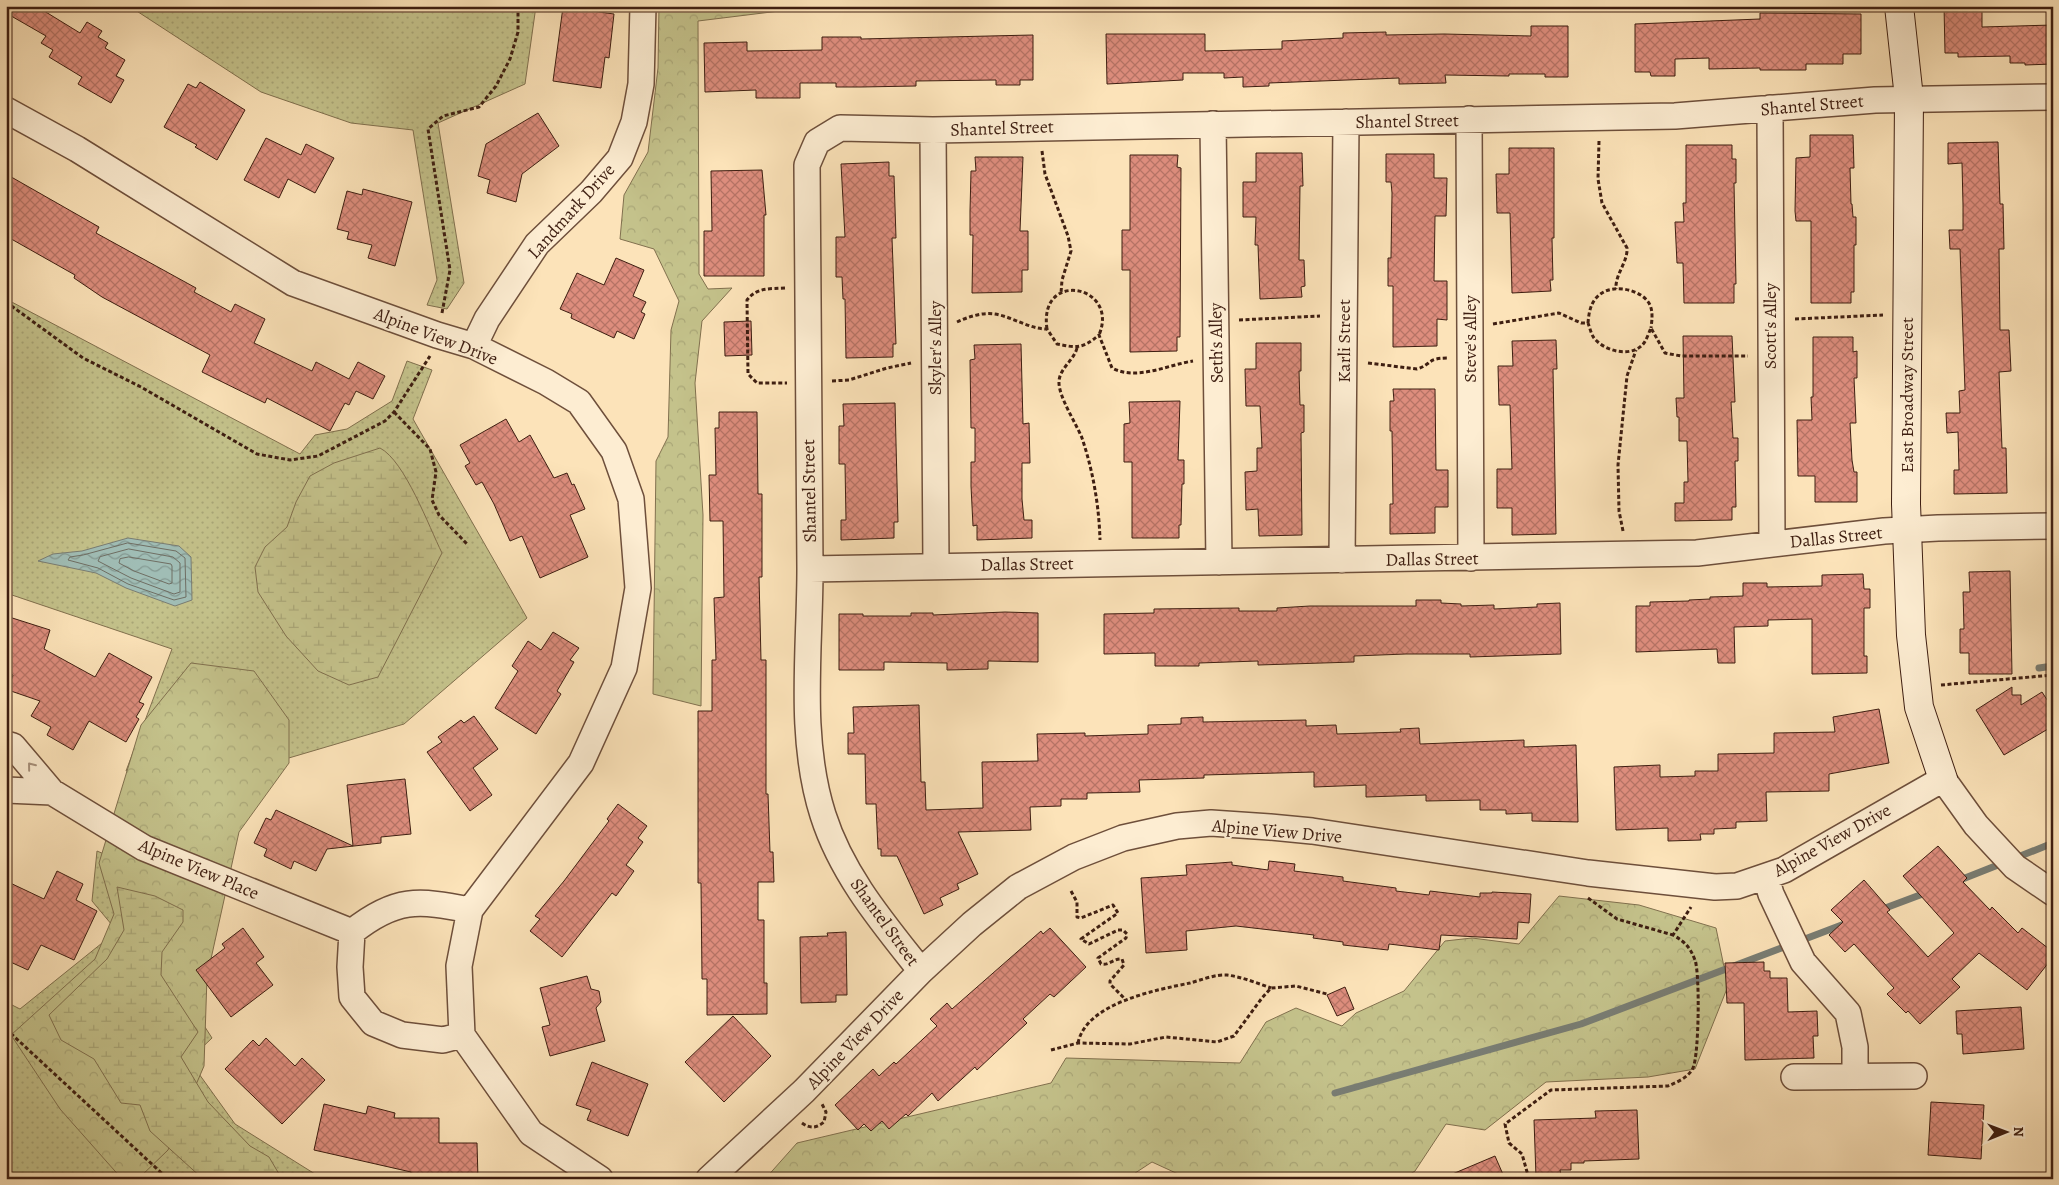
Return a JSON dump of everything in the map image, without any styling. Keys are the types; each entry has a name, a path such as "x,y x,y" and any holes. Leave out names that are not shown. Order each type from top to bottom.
{"street":[{"name":"Landmark Drive","path":"474,346 487,319 537,244 592,192 620,158 634,122 642,84 643,6"},
{"name":"East Broadway Street","path":"1899,6 1909,98 1906,530 1911,635 1919,707 1944,779"},
{"name":"Shantel Street","path":"921,971 855,886 827,826 816,790 809,734 810,569 806,165 817,142 840,128 933,130 1676,116 1909,98 2053,97"},
{"name":"Scott's Alley","path":"1770,108 1772,544"},
{"name":"Alpine View Drive","path":"6,110 77,149 293,283 437,335 474,346 546,382 579,402 614,451 631,499 638,588 624,668 581,763 470,910 459,966 462,1035"},
{"name":"Steve's Alley","path":"1469,119 1471,558"},
{"name":"Karli Street","path":"1342,560 1346,122"},
{"name":"Seth's Alley","path":"1213,124 1219,562"},
{"name":"Skyler's Alley","path":"933,130 936,566"},
{"name":"Dallas Street","path":"810,569 1697,553 1878,531 2053,526"},
{"name":"Alpine View Place","path":"6,744 13,746 52,792 144,848 352,932"},
{"name":"Alpine View Drive","path":"709,1179 804,1091 921,971 1018,887 1074,857 1123,838 1177,826 1211,824 1303,830 1588,873 1715,887 1737,886 1784,870 1944,779"},
{"path":"1944,779 1976,824 2016,867 2053,893"},
{"name":"Alpine View Place","path":"6,790 52,792"},
{"path":"1766,877 1775,902 1803,962 1848,1013 1855,1046 1856,1076"},
{"path":"470,910 429,902 396,906 366,921 352,932 350,967 352,997 373,1024 402,1035 443,1040 462,1035 531,1133 600,1179"},
{"path":"1794,1077 1914,1076"}],"path":[{"path":"441,319 450,270 428,129 443,116 479,108 496,86 510,59 518,32 518,6"},
{"path":"1599,133 1598,180 1602,203 1628,253 1617,278 1616,289"},
{"path":"1042,148 1045,174 1068,236 1070,251 1062,280 1061,293"},
{"path":"785,288 761,289 752,293 747,300 748,374 756,383 794,382"},
{"path":"1624,534 1619,512 1618,465 1627,376 1636,350 1644,342 1651,328 1652,317 1650,304 1640,294 1616,289 1603,292 1590,306 1588,323 1593,337 1601,345 1613,350 1636,350"},
{"path":"1079,290 1093,299 1099,306 1103,320 1098,336 1087,345 1077,348 1057,344 1047,329 1046,319 1049,307 1053,298 1061,293 1079,290"},
{"path":"6,302 82,358 141,387 257,454 290,460 318,456 385,421 394,412 430,356"},
{"path":"1490,324 1559,313 1580,322 1588,323"},
{"path":"954,323 970,316 994,314 1034,328 1047,329"},
{"path":"1793,319 1888,315"},
{"path":"1231,320 1324,316"},
{"path":"1651,328 1665,353 1681,356 1751,356"},
{"path":"1098,336 1112,368 1120,372 1130,373 1165,369 1197,361"},
{"path":"1077,348 1075,356 1065,367 1059,380 1060,391 1082,439 1094,483 1099,515 1100,548"},
{"path":"1368,362 1410,370 1423,367 1434,358 1453,358"},
{"path":"829,381 849,380 907,363 915,363"},
{"path":"394,412 430,449 436,472 432,500 439,515 468,545"},
{"path":"1941,685 2053,675"},
{"path":"1071,891 1077,902 1077,917 1081,918 1113,905 1116,909 1118,913 1081,939 1089,944 1118,930 1123,930 1127,934 1126,938 1098,958 1101,964 1106,965 1119,958 1122,959 1124,965 1110,981 1110,984 1126,1000"},
{"path":"1529,1179 1522,1154 1509,1143 1505,1124 1551,1090 1668,1086 1685,1077 1693,1068 1699,1033 1696,962 1686,943 1673,935 1618,919 1585,893"},
{"path":"1673,935 1691,907"},
{"path":"1078,1044 1080,1034 1090,1021 1126,1000 1148,992 1225,975 1271,988 1296,986 1327,994"},
{"path":"1051,1050 1078,1044 1130,1044 1166,1037 1216,1042 1234,1036 1271,988"},
{"path":"6,1029 168,1179"},
{"path":"802,1123 806,1126 816,1127 824,1122 826,1112 822,1103"}],"green space":[{"path":"129,6 536,6 525,84 438,123 464,283 447,309 427,305 437,280 413,130 351,123 261,92"},
{"path":"659,6 820,6 698,21 699,274 708,289 732,288 702,321 695,383 703,515 701,706 653,694 656,461 668,437 671,330 679,301 654,249 620,239 624,195 648,152 658,68"},
{"path":"6,299 300,454 315,435 347,429 392,401 407,361 432,370 413,419 527,618 404,724 282,760 126,771 172,649 6,593"},
{"path":"380,448 389,455 407,480 442,553 378,677 349,685 318,671 286,636 258,592 255,567 265,547 287,527 296,502 310,476 334,463"},
{"path":"191,663 254,671 289,720 289,763 239,832 207,977 204,1066 168,1150 138,1179 122,1179 60,1109 11,1035 95,959 114,914 99,863 141,725"},
{"path":"97,851 213,901 164,963 212,1038 189,1060 235,1124 323,1179 6,1179 6,1002 20,1009 117,931 92,901"},
{"path":"117,887 155,896 183,910 183,922 162,952 161,975 198,1032 181,1057 208,1102 250,1146 269,1157 282,1179 203,1179 150,1131 140,1105 121,1103 94,1059 61,1040 49,1015 107,959 124,930"},
{"path":"1559,896 1639,905 1716,928 1728,986 1695,1069 1648,1077 1546,1082 1485,1130 1446,1124 1415,1171 1403,1179 1189,1179 1152,1162 1126,1179 765,1179 797,1143 1051,1083 1066,1058 1240,1063 1266,1022 1296,1008 1342,1026 1356,1013 1404,991 1445,941 1472,938 1519,944"}],"water":[{"path":"128,538 179,546 191,557 192,600 175,606 126,588 96,573 38,561 53,554 82,551"}],"building":[{"path":"6,6 36,6 80,33 87,22 102,31 98,37 108,43 105,48 125,60 116,76 124,80 111,103 78,84 82,77 49,57 53,50 41,43 46,36 6,13"},
{"path":"1944,6 1982,6 1982,27 2053,25 2053,64 2025,65 2025,63 2010,63 2010,56 1958,57 1958,53 1945,53"},
{"path":"563,7 614,14 609,58 605,57 601,88 553,81"},
{"path":"1760,13 1861,14 1861,54 1843,54 1843,64 1806,64 1806,70 1760,70 1760,68 1709,69 1709,58 1675,59 1675,76 1651,76 1650,72 1635,72 1635,24 1760,19"},
{"path":"1531,26 1568,26 1568,77 1545,77 1545,74 1509,74 1509,76 1445,75 1446,83 1399,84 1399,78 1269,83 1269,86 1243,87 1243,77 1224,78 1224,73 1183,73 1183,80 1107,84 1106,34 1205,34 1205,51 1282,49 1282,41 1343,38 1343,33 1386,32 1386,35 1531,36"},
{"path":"1033,35 1033,80 1020,80 1020,85 996,85 996,80 916,81 916,86 861,87 836,87 836,83 800,83 800,98 756,98 756,90 705,92 704,43 747,42 747,51 822,50 822,37 861,37 861,39"},
{"path":"200,82 245,110 217,160 195,147 197,145 164,127 188,84 196,88"},
{"path":"538,113 559,146 522,174 516,202 487,193 490,180 478,176 486,144"},
{"path":"1810,135 1853,135 1854,168 1850,168 1851,204 1853,217 1856,217 1856,245 1854,245 1854,292 1851,292 1851,303 1811,303 1811,221 1796,221 1795,211 1796,158 1810,157"},
{"path":"266,138 301,155 306,144 334,158 315,193 288,179 279,198 244,180"},
{"path":"1998,142 2000,204 2003,204 2004,249 1999,249 2000,330 2009,330 2011,371 1999,372 2002,448 2006,448 2007,493 1954,494 1954,470 1959,470 1958,432 1947,433 1946,413 1960,413 1959,391 1965,390 1960,249 1950,249 1949,230 1963,230 1963,205 1962,163 1948,164 1948,143"},
{"path":"1686,145 1732,145 1732,159 1736,159 1736,183 1734,183 1736,284 1734,284 1734,303 1684,303 1683,263 1677,263 1675,222 1684,222 1683,203 1686,203"},
{"path":"1509,148 1554,148 1554,238 1552,238 1553,280 1550,280 1551,291 1512,293 1510,213 1497,213 1496,174 1509,174"},
{"path":"1256,153 1302,153 1303,186 1300,186 1299,260 1304,260 1305,286 1301,287 1302,297 1260,299 1258,245 1255,245 1256,217 1243,217 1243,182 1256,182"},
{"path":"1386,154 1434,154 1434,178 1447,178 1446,216 1435,216 1434,281 1447,281 1447,320 1437,319 1437,346 1393,347 1393,286 1388,286 1388,258 1391,258 1392,193 1391,182 1386,182"},
{"path":"1130,155 1178,155 1177,167 1181,168 1180,337 1177,337 1177,351 1130,352 1130,270 1122,270 1122,230 1130,230"},
{"path":"975,157 1023,157 1020,231 1028,231 1028,270 1022,270 1022,292 972,293 973,235 970,235 970,211 971,171 976,171"},
{"path":"889,162 889,176 894,176 896,238 892,238 896,344 893,344 893,357 846,358 845,299 843,299 842,277 836,277 836,237 845,237 841,164"},
{"path":"762,170 766,215 764,215 764,276 704,276 704,231 712,231 711,171"},
{"path":"6,174 99,227 96,233 196,288 194,292 231,312 235,304 265,319 254,343 312,371 316,362 349,379 358,362 385,376 373,399 356,391 349,405 345,403 330,431 267,398 265,403 202,372 210,355 102,297 74,278 75,275 6,236"},
{"path":"363,189 412,202 395,266 368,258 372,245 347,239 349,232 337,229 347,191 362,195"},
{"path":"616,258 644,270 633,296 646,302 641,312 645,314 634,339 617,331 614,338 571,318 572,314 560,309 577,273 604,285"},
{"path":"751,321 752,355 725,356 724,322"},
{"path":"1683,336 1732,336 1735,402 1731,402 1733,438 1738,438 1738,461 1735,461 1736,507 1732,507 1732,520 1675,521 1675,503 1684,503 1684,482 1688,482 1687,441 1679,441 1679,417 1677,417 1676,398 1684,398"},
{"path":"1813,337 1853,337 1853,352 1857,351 1857,378 1854,378 1856,423 1850,423 1852,460 1854,472 1857,472 1857,502 1815,502 1815,476 1798,476 1797,420 1812,420"},
{"path":"1556,340 1557,369 1553,369 1556,534 1512,535 1512,508 1497,508 1497,469 1512,469 1510,405 1499,405 1498,366 1513,366 1512,341"},
{"path":"1256,343 1301,343 1301,371 1299,371 1300,405 1304,405 1304,432 1301,433 1302,535 1259,536 1258,509 1246,510 1245,472 1257,471 1257,448 1262,448 1260,406 1246,406 1245,369 1256,369"},
{"path":"1021,344 1023,424 1029,423 1030,463 1022,463 1022,499 1024,520 1032,520 1032,538 977,540 977,525 973,526 971,486 971,462 975,462 975,428 971,428 970,360 975,359 974,345"},
{"path":"1393,389 1435,389 1436,470 1448,470 1448,507 1435,507 1435,533 1390,534 1390,504 1393,504 1390,401 1394,401"},
{"path":"1180,401 1178,460 1184,460 1184,484 1182,484 1179,538 1132,538 1132,462 1124,462 1124,424 1130,423 1129,402"},
{"path":"895,403 898,522 894,522 894,538 841,540 841,520 846,520 845,464 839,464 839,426 844,426 843,404"},
{"path":"719,412 757,412 758,494 762,494 762,577 759,577 761,660 766,660 766,794 768,794 770,852 773,852 774,882 758,882 758,920 764,920 764,983 767,983 767,1014 707,1015 707,979 702,979 701,883 698,883 698,711 712,711 712,660 716,660 714,598 724,597 723,521 710,521 709,475 716,475 715,428 719,428"},
{"path":"506,419 519,442 530,435 554,478 567,473 585,509 570,515 588,557 540,578 522,536 510,541 482,482 476,485 465,466 470,463 460,445"},
{"path":"2010,571 2012,674 1969,674 1969,653 1960,653 1960,629 1964,629 1963,592 1970,592 1969,572"},
{"path":"1863,574 1864,589 1870,589 1870,608 1864,608 1864,656 1867,656 1867,673 1812,674 1812,619 1768,620 1768,626 1734,627 1735,663 1718,663 1717,649 1636,652 1636,606 1650,606 1650,602 1689,601 1710,599 1710,597 1743,596 1743,583 1767,583 1767,587 1822,586 1822,575"},
{"path":"1416,600 1441,600 1441,603 1461,604 1461,606 1494,605 1494,609 1537,607 1537,604 1560,603 1561,654 1470,657 1470,654 1406,654 1354,656 1354,662 1258,665 1258,661 1199,663 1199,666 1155,666 1155,653 1104,654 1104,614 1154,613 1154,609 1239,608 1239,611 1277,611 1277,608 1310,606 1416,606"},
{"path":"1005,612 1038,613 1038,662 988,661 988,669 947,670 947,663 884,662 884,670 839,670 839,614 911,616 911,613 933,613 933,615"},
{"path":"6,616 50,630 44,649 95,677 109,653 152,677 139,702 144,704 136,717 139,719 126,742 89,721 73,750 47,735 51,727 31,716 40,701 8,690 13,675 6,672"},
{"path":"553,632 579,648 570,660 574,662 557,691 561,694 536,734 495,708 518,671 512,666 528,641 541,650"},
{"path":"2012,687 2012,695 2021,695 2021,705 2042,692 2053,709 2053,726 2004,755 1976,710"},
{"path":"919,705 921,782 925,782 926,810 983,808 982,762 1038,761 1037,734 1085,733 1085,736 1148,734 1148,725 1181,724 1181,718 1203,717 1203,722 1306,720 1306,726 1336,725 1337,734 1401,732 1400,729 1419,728 1420,744 1524,740 1524,747 1576,745 1578,822 1532,821 1532,813 1506,814 1506,810 1480,810 1480,800 1426,801 1426,795 1366,797 1366,785 1314,787 1314,772 1204,775 1204,778 1139,780 1140,792 1087,793 1087,799 1061,799 1061,806 1030,807 1031,830 958,832 978,874 957,884 959,889 940,898 943,905 924,914 897,856 881,856 881,849 878,849 876,804 866,804 865,754 848,754 848,733 854,733 853,707"},
{"path":"1879,709 1889,763 1829,774 1829,791 1766,792 1767,821 1736,822 1736,828 1714,829 1714,834 1700,834 1701,840 1668,841 1668,828 1616,830 1614,767 1660,765 1660,777 1695,776 1695,771 1718,771 1718,754 1774,753 1774,733 1835,732 1833,717"},
{"path":"474,716 498,749 473,768 492,795 470,811 427,752 442,742 438,737 461,720 464,723"},
{"path":"405,779 411,834 381,837 381,843 327,849 316,871 294,861 291,869 264,856 267,849 254,843 266,818 271,820 276,810 353,846 347,785"},
{"path":"618,804 647,826 638,838 643,842 626,865 634,871 616,896 612,893 562,957 530,931 540,919 535,916 609,821 607,819"},
{"path":"1938,846 1967,878 1963,882 1990,910 1992,907 2018,933 2022,928 2053,952 2053,957 2027,990 1979,953 1952,979 1960,987 1920,1024 1908,1011 1906,1013 1887,994 1894,988 1854,944 1845,952 1829,935 1843,922 1831,910 1864,880 1890,910 1887,912 1928,957 1954,933 1903,876"},
{"path":"1269,861 1295,864 1294,871 1343,877 1343,881 1396,888 1396,891 1429,895 1430,891 1480,897 1480,893 1492,892 1531,894 1529,923 1518,922 1517,939 1441,935 1439,950 1389,944 1388,950 1343,945 1343,942 1313,938 1314,935 1236,926 1186,931 1187,950 1146,953 1141,878 1187,875 1186,865 1232,862 1232,865 1268,870"},
{"path":"57,871 83,884 76,900 97,911 74,960 41,945 28,970 6,960 6,881 44,899"},
{"path":"243,928 264,957 256,963 273,985 231,1017 196,970 225,948 222,944"},
{"path":"1050,928 1086,967 1054,997 1050,994 1023,1019 1027,1023 977,1070 975,1067 938,1101 932,1093 908,1116 906,1114 889,1129 882,1121 871,1131 864,1124 858,1130 835,1105 873,1069 879,1076 894,1062 896,1064 937,1026 930,1019 947,1003 952,1009 1041,931 1043,934"},
{"path":"846,932 847,995 836,995 836,1002 801,1003 800,937 828,936 827,933"},
{"path":"1764,962 1764,971 1770,971 1770,978 1787,978 1788,1012 1817,1011 1818,1036 1813,1036 1814,1058 1745,1060 1744,1003 1727,1003 1725,963"},
{"path":"587,976 591,989 599,991 601,1002 596,1008 605,1041 550,1056 542,1027 550,1025 540,988"},
{"path":"1345,987 1354,1009 1337,1016 1327,995"},
{"path":"2021,1007 2024,1049 1963,1054 1962,1034 1957,1034 1956,1011"},
{"path":"733,1016 771,1056 724,1102 685,1062"},
{"path":"266,1038 295,1066 302,1058 325,1080 282,1124 225,1069 253,1040 259,1046"},
{"path":"592,1062 648,1084 628,1136 587,1120 591,1110 576,1105"},
{"path":"1931,1102 1984,1105 1981,1159 1928,1155"},
{"path":"324,1104 366,1114 368,1106 395,1113 394,1118 439,1118 439,1143 477,1143 478,1179 411,1179 411,1172 314,1150"},
{"path":"1637,1110 1639,1159 1571,1163 1571,1170 1560,1170 1561,1176 1536,1177 1534,1120 1596,1118 1595,1111"},
{"path":"1495,1156 1505,1179 1443,1179 1443,1178"}],"waterway":[{"path":"2039,668 2053,666"},
{"path":"2013,859 2053,843"},
{"path":"1960,880 2003,863"},
{"path":"1880,910 1928,892"},
{"path":"1335,1093 1581,1024 1847,923"}]}
